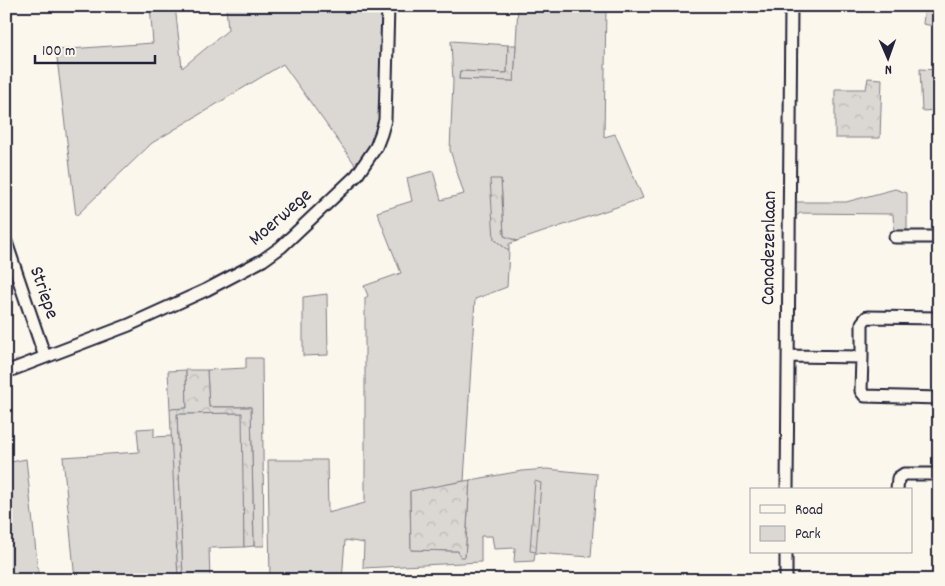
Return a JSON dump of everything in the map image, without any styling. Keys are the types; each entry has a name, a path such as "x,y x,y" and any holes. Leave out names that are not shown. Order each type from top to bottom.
{"street":[{"name":"Moerwege","path":"6,372 129,325 252,267 281,247 357,174 376,147 385,120 388,6"},
{"name":"Canadezenlaan","path":"787,488 791,6"},
{"path":"895,237 939,237"},
{"name":"Striepe","path":"6,242 45,357"},
{"path":"939,318 868,317 862,323 861,391 866,396 939,398"},
{"path":"788,356 862,357"},
{"path":"897,488 898,478 904,474 939,474"},
{"path":"786,554 786,580"}],"green space":[{"path":"150,6 175,6 182,68 228,30 226,6 383,6 380,118 370,149 355,168 354,163 283,64 152,143 76,216 56,50 153,43"},
{"path":"518,6 606,6 604,137 615,134 643,198 517,241 504,236 501,179 494,239 509,251 507,287 475,299 464,481 410,492 411,550 458,551 465,557 470,480 522,471 547,469 597,474 591,557 535,553 534,561 514,562 515,548 494,549 492,536 481,536 481,562 363,568 364,543 345,540 342,580 270,580 268,460 327,460 328,513 365,503 365,298 368,296 364,286 401,273 377,212 412,201 407,178 433,171 441,200 464,194 450,150 453,82 451,41 508,45 507,73 460,71 459,79 514,81"},
{"path":"925,6 939,6 939,27 923,24"},
{"path":"508,45 516,45 514,81 459,79 460,71 507,73"},
{"path":"920,69 939,70 939,125 938,110 922,111"},
{"path":"868,78 882,79 880,138 835,138 835,89 866,89"},
{"path":"490,179 501,179 504,236 517,241 509,244 509,251 494,239"},
{"path":"895,189 907,193 907,231 894,231 893,214 800,213 793,219 793,202 846,202"},
{"path":"327,294 328,355 303,356 303,297"},
{"path":"246,358 262,358 264,546 254,546 251,407 209,407 207,370 246,368"},
{"path":"186,370 187,408 170,409 168,371"},
{"path":"186,370 207,370 209,407 251,407 254,546 244,547 242,413 177,414 183,580 178,580 170,409 187,408"},
{"path":"243,413 244,547 209,548 210,580 183,580 177,414"},
{"path":"154,428 154,437 172,436 178,580 75,580 63,457 139,452 137,429"},
{"path":"26,459 39,580 6,580 6,463"},
{"path":"470,480 465,557 460,557 458,551 411,550 410,491"},
{"path":"535,481 541,483 536,552 530,551"}]}
